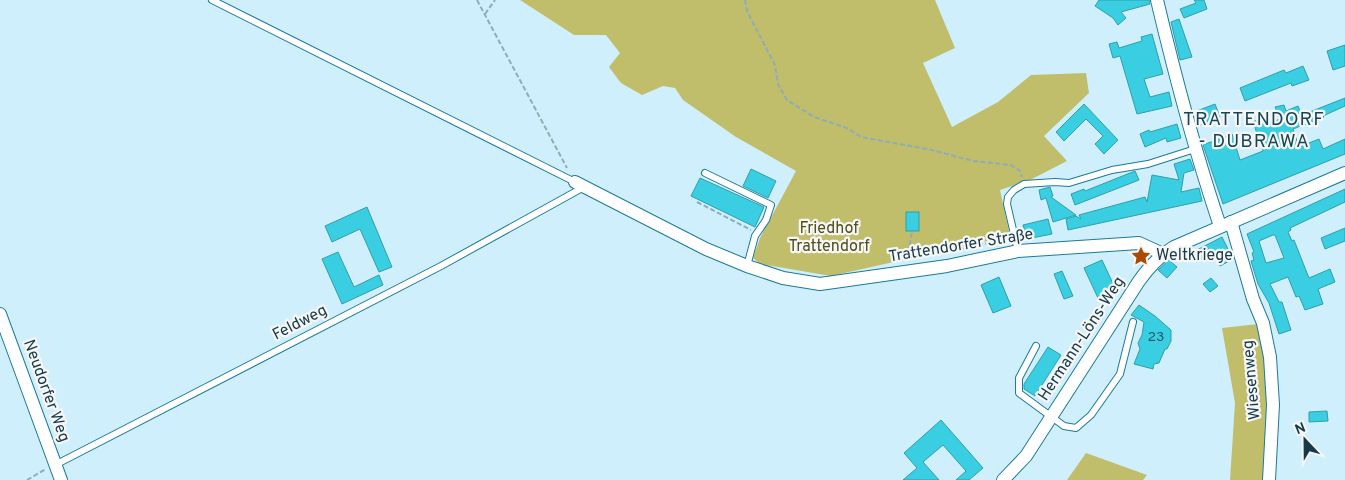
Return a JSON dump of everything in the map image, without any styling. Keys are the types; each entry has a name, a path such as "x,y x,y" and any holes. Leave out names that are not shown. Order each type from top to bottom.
{"street":[{"name":"Wiesenweg","path":"1157,0 1180,97 1195,149 1226,224 1263,323 1270,357 1274,404 1269,480"},
{"path":"1226,224 1345,173"},
{"name":"Trattendorfer Straße","path":"579,185 706,249 747,266 783,278 820,284 948,266 1018,251 1139,243 1163,254"},
{"name":"Hermann-Löns-Weg","path":"1003,480 1026,456 1150,266 1174,247 1226,224"},
{"name":"Neudorfer Weg","path":"0,314 61,480"}],"lane":[{"path":"212,0 579,185"},
{"path":"1018,251 1007,204 1008,197 1014,190 1024,184 1069,183 1112,170 1148,164 1195,149"},
{"path":"705,173 771,205 766,220 755,236 747,266"},
{"name":"Feldweg","path":"55,465 441,266 579,185"},
{"path":"1036,346 1019,378 1019,392 1064,426 1076,428 1091,415 1120,374 1133,322"}],"path":[{"path":"477,0 579,185"},
{"path":"485,14 495,0"},
{"path":"745,0 747,11 776,65 778,84 787,100 814,117 847,128 861,137 932,150 972,161 1011,165 1020,171 1024,184"},
{"path":"697,202 749,228 755,236"},
{"path":"905,272 912,232"},
{"path":"934,255 1014,237"},
{"path":"27,480 55,465"}],"green space":[{"name":"Friedhof Trattendorf","path":"520,0 935,0 955,48 923,63 952,127 998,102 1031,75 1086,73 1089,93 1044,136 1067,161 1030,180 1000,190 1010,236 831,276 760,264 753,258 760,238 796,171 736,137 683,100 675,88 663,86 642,95 621,83 609,67 620,53 606,35 574,35"},
{"path":"1258,324 1265,361 1268,400 1268,439 1263,480 1230,480 1235,403 1222,328"},
{"path":"1086,453 1147,475 1143,480 1067,480"}],"building":[{"path":"1099,0 1149,0 1150,4 1121,12 1126,18 1118,25 1113,18 1095,6"},
{"path":"1194,0 1204,0 1207,9 1184,18 1180,9 1196,3"},
{"path":"1179,19 1192,57 1180,60 1171,22"},
{"path":"1152,34 1163,74 1144,79 1150,97 1169,92 1172,106 1137,114 1120,56 1113,58 1109,44 1117,42 1119,48 1142,41 1141,37"},
{"path":"1345,45 1345,66 1333,70 1327,51"},
{"path":"1303,66 1309,80 1292,86 1291,83 1245,101 1240,88 1284,70 1286,73"},
{"path":"1345,98 1345,106 1324,117 1293,129 1299,147 1319,139 1323,149 1345,139 1345,154 1223,204 1203,145 1232,134 1240,160 1263,151 1253,122 1261,118 1264,125 1280,119 1275,107 1284,105 1286,111 1298,106 1302,115"},
{"path":"1084,104 1118,140 1104,154 1095,144 1103,136 1086,119 1064,141 1056,132"},
{"path":"1215,104 1220,117 1198,126 1194,112"},
{"path":"1177,124 1181,138 1167,142 1166,138 1145,147 1140,134 1149,130 1150,132"},
{"path":"1190,159 1194,170 1184,173 1181,192 1199,188 1202,201 1068,230 1066,219 1076,216 1081,219 1079,215 1145,197 1147,202 1152,175 1179,180 1174,164"},
{"path":"751,169 776,181 768,198 743,186"},
{"path":"1135,171 1139,180 1075,205 1071,194 1084,189 1085,191"},
{"path":"700,178 764,207 755,227 691,196"},
{"path":"1050,187 1053,196 1051,197 1076,215 1053,222 1046,198 1041,200 1039,190"},
{"path":"1345,189 1345,202 1290,228 1291,230 1288,232 1292,241 1294,240 1309,278 1330,269 1335,282 1318,289 1323,304 1305,310 1299,296 1296,297 1288,277 1270,284 1279,302 1282,302 1291,330 1279,334 1269,303 1258,284 1251,261 1254,260 1252,253 1254,252 1247,234","holes":["1275,235 1284,258 1266,263 1259,241"]},
{"path":"367,207 392,267 379,272 360,229 332,242 325,226"},
{"path":"906,212 919,212 919,231 906,231"},
{"path":"1048,219 1052,234 1027,239 1023,225"},
{"path":"1345,228 1345,241 1325,249 1321,238"},
{"path":"1222,237 1233,259 1220,266 1213,253 1196,262 1191,253"},
{"path":"338,252 354,287 379,275 383,285 342,304 322,259"},
{"path":"1102,260 1116,290 1098,298 1084,268"},
{"path":"1169,260 1177,267 1167,278 1158,270"},
{"path":"1062,271 1073,296 1064,299 1054,274"},
{"path":"999,277 1011,306 993,313 981,285"},
{"path":"1211,278 1218,286 1210,292 1203,284"},
{"path":"1139,305 1171,330 1171,341 1159,363 1154,364 1153,369 1134,364 1140,349 1138,343 1142,335 1144,322 1131,315"},
{"path":"1048,347 1061,355 1035,396 1024,389 1024,384"},
{"path":"1327,411 1328,421 1309,422 1309,412"},
{"path":"941,420 983,468 969,480 956,480 966,471 943,445 923,462 939,480 903,480 917,468 904,453"}],"place":[{"name":"Weltkriege","path":"1141,256"}],"district":[{"name":"TRATTENDORF - DUBRAWA","path":"1254,131"}]}
